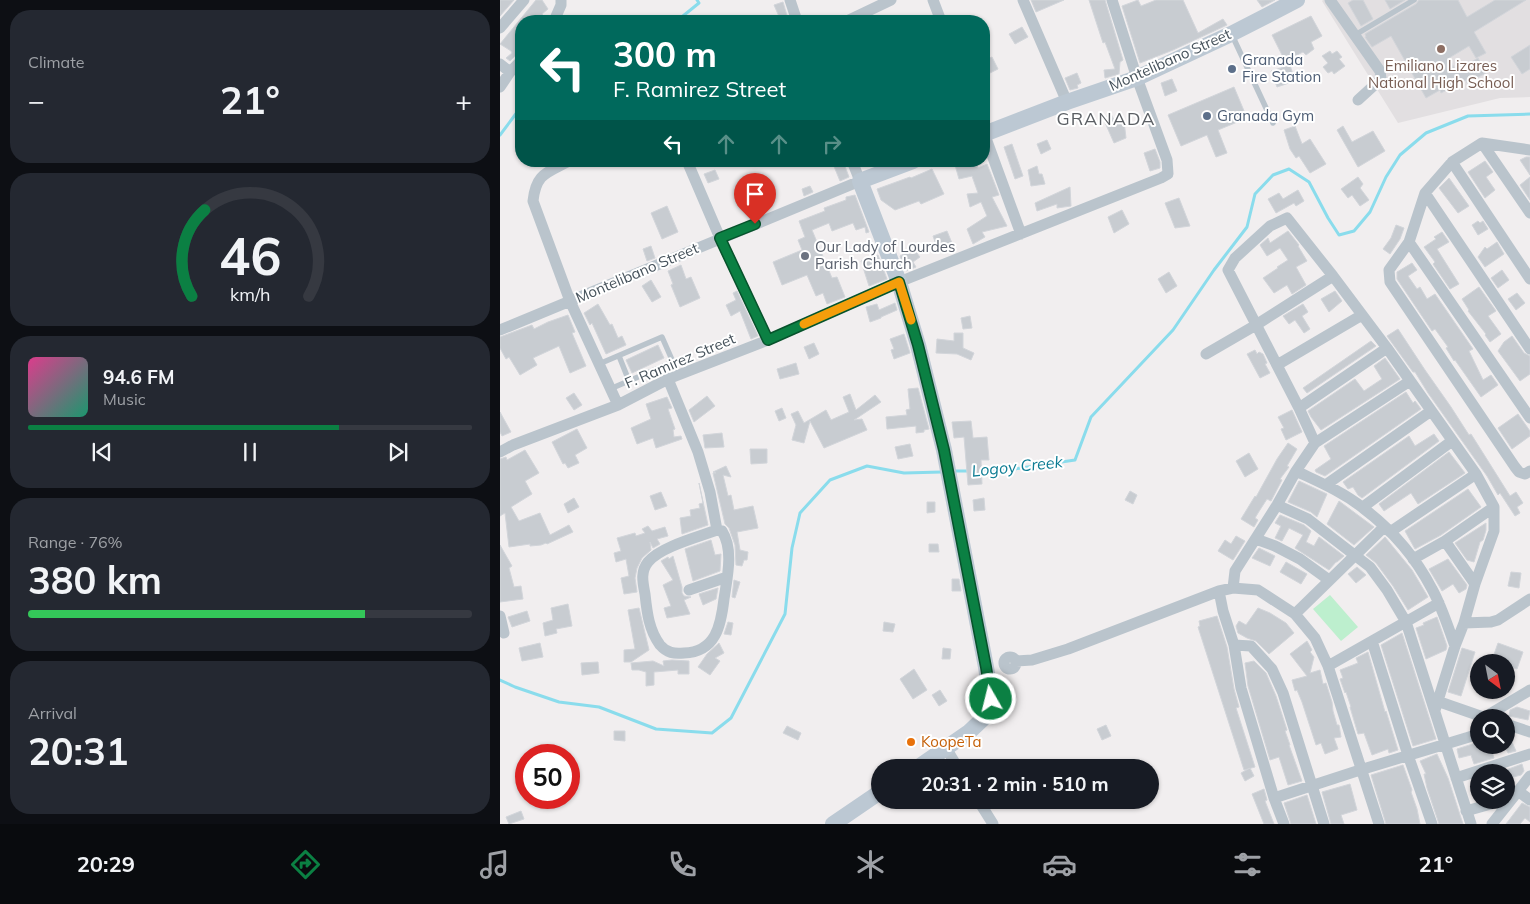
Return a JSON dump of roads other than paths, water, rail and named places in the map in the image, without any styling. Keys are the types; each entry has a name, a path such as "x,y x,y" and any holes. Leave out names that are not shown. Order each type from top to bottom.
{"main road":[{"name":"Montelibano Street","path":"990,131 1137,78 1231,34 1296,0"},
{"name":"Montelibano Street","path":"860,181 897,167"},
{"path":"860,181 899,282 918,345 944,450 991,699 986,716 969,732 930,759"},
{"path":"833,824 871,798"}],"street":[{"path":"500,28 524,0"},
{"path":"557,15 561,0"},
{"path":"790,0 795,15"},
{"path":"860,15 891,0"},
{"path":"933,0 939,15"},
{"path":"1023,0 1067,102"},
{"path":"1112,0 1137,78"},
{"path":"1330,0 1380,71 1382,79 1358,100"},
{"path":"500,64 510,72"},
{"path":"500,87 515,67"},
{"name":"F. Ramirez Street","path":"500,452 513,445 618,405 668,380 768,340 899,282 1168,174 1167,160 1137,78"},
{"path":"1482,143 1530,213"},
{"path":"1530,150 1482,143 1452,162 1425,193 1409,242 1389,270 1390,282 1519,472 1525,474 1530,471"},
{"path":"990,149 1021,234"},
{"path":"1452,162 1530,279"},
{"path":"558,167 542,176 534,186 533,201 570,301 618,405"},
{"path":"690,167 720,238 768,340"},
{"path":"854,167 860,181"},
{"name":"Montelibano Street","path":"500,330 860,181"},
{"path":"1425,193 1530,350"},
{"path":"1316,443 1228,270 1235,258 1270,226 1287,218 1388,348 1476,474 1494,507 1494,531 1436,705"},
{"path":"1409,242 1530,418"},
{"path":"1206,354 1333,276"},
{"path":"1277,365 1362,316"},
{"path":"1299,408 1388,348"},
{"path":"668,380 698,452 710,492 717,530"},
{"path":"1233,588 1235,571 1296,471 1316,443 1410,381"},
{"path":"1327,484 1431,411"},
{"path":"1363,508 1452,441"},
{"path":"1296,471 1327,484 1363,508 1387,529 1413,559 1432,588 1455,646"},
{"path":"1295,614 1356,555 1387,529 1476,474"},
{"path":"1277,505 1308,519 1356,555 1370,567 1387,590 1406,622 1436,705 1445,744 1471,824"},
{"path":"1413,559 1446,541 1494,507"},
{"path":"717,530 722,531 728,544 728,560 722,615 716,636 709,644 694,653 676,654 668,652 661,646 650,626 642,576 646,563 662,551 717,530"},
{"path":"1256,538 1300,558 1329,580"},
{"path":"1446,541 1475,584"},
{"path":"689,590 727,577"},
{"path":"986,667 1003,664 1004,668 1009,670 1016,665 1016,661 1032,660 1068,649 1219,591 1233,588 1258,590 1295,614 1316,638 1328,666 1378,824"},
{"path":"1219,591 1234,645 1241,688 1274,798 1284,824"},
{"path":"1464,623 1498,620 1530,599"},
{"path":"1328,666 1439,603"},
{"path":"500,616 504,632"},
{"path":"1372,641 1432,824"},
{"path":"1234,645 1251,646 1272,669 1304,758 1324,824"},
{"path":"1498,709 1530,690"},
{"path":"1436,705 1470,713"},
{"path":"1515,727 1530,732"},
{"path":"1274,798 1470,737"},
{"path":"946,748 953,759"},
{"path":"1456,778 1530,753"},
{"path":"1515,792 1530,776"},
{"path":"1515,798 1530,800"},
{"path":"984,809 993,824"},
{"path":"1466,811 1472,809"},
{"path":"1497,822 1504,809"}],"lane":[{"path":"1355,35 1414,0"},
{"path":"1231,34 1273,123"},
{"path":"599,364 662,337 673,362 610,389"},
{"path":"618,356 629,381"}],"waterway":[{"path":"684,15 699,3 697,0"},
{"name":"Logoy Creek","path":"978,470 1015,469 1075,460 1091,417 1173,330 1214,270 1247,227 1255,194 1273,175 1289,169 1309,182 1339,235 1354,231 1370,212 1386,177 1400,155 1426,133 1468,116 1530,114"},
{"path":"500,135 515,115"},
{"name":"Logoy Creek","path":"500,680 559,702 599,707 656,729 712,733 731,718 785,614 792,548 800,513 830,480 867,466 904,473 942,472"},
{"name":"Logoy Creek","path":"953,471 970,471"}],"place":[{"name":"Emiliano Lizares National High School","path":"1441,49"},
{"name":"Granada Fire Station","path":"1232,69"},
{"name":"Granada Gym","path":"1207,116"},
{"name":"Our Lady of Lourdes Parish Church","path":"805,256"},
{"name":"KoopeTa","path":"911,742"}],"district":[{"name":"GRANADA","path":"1106,119"}]}
